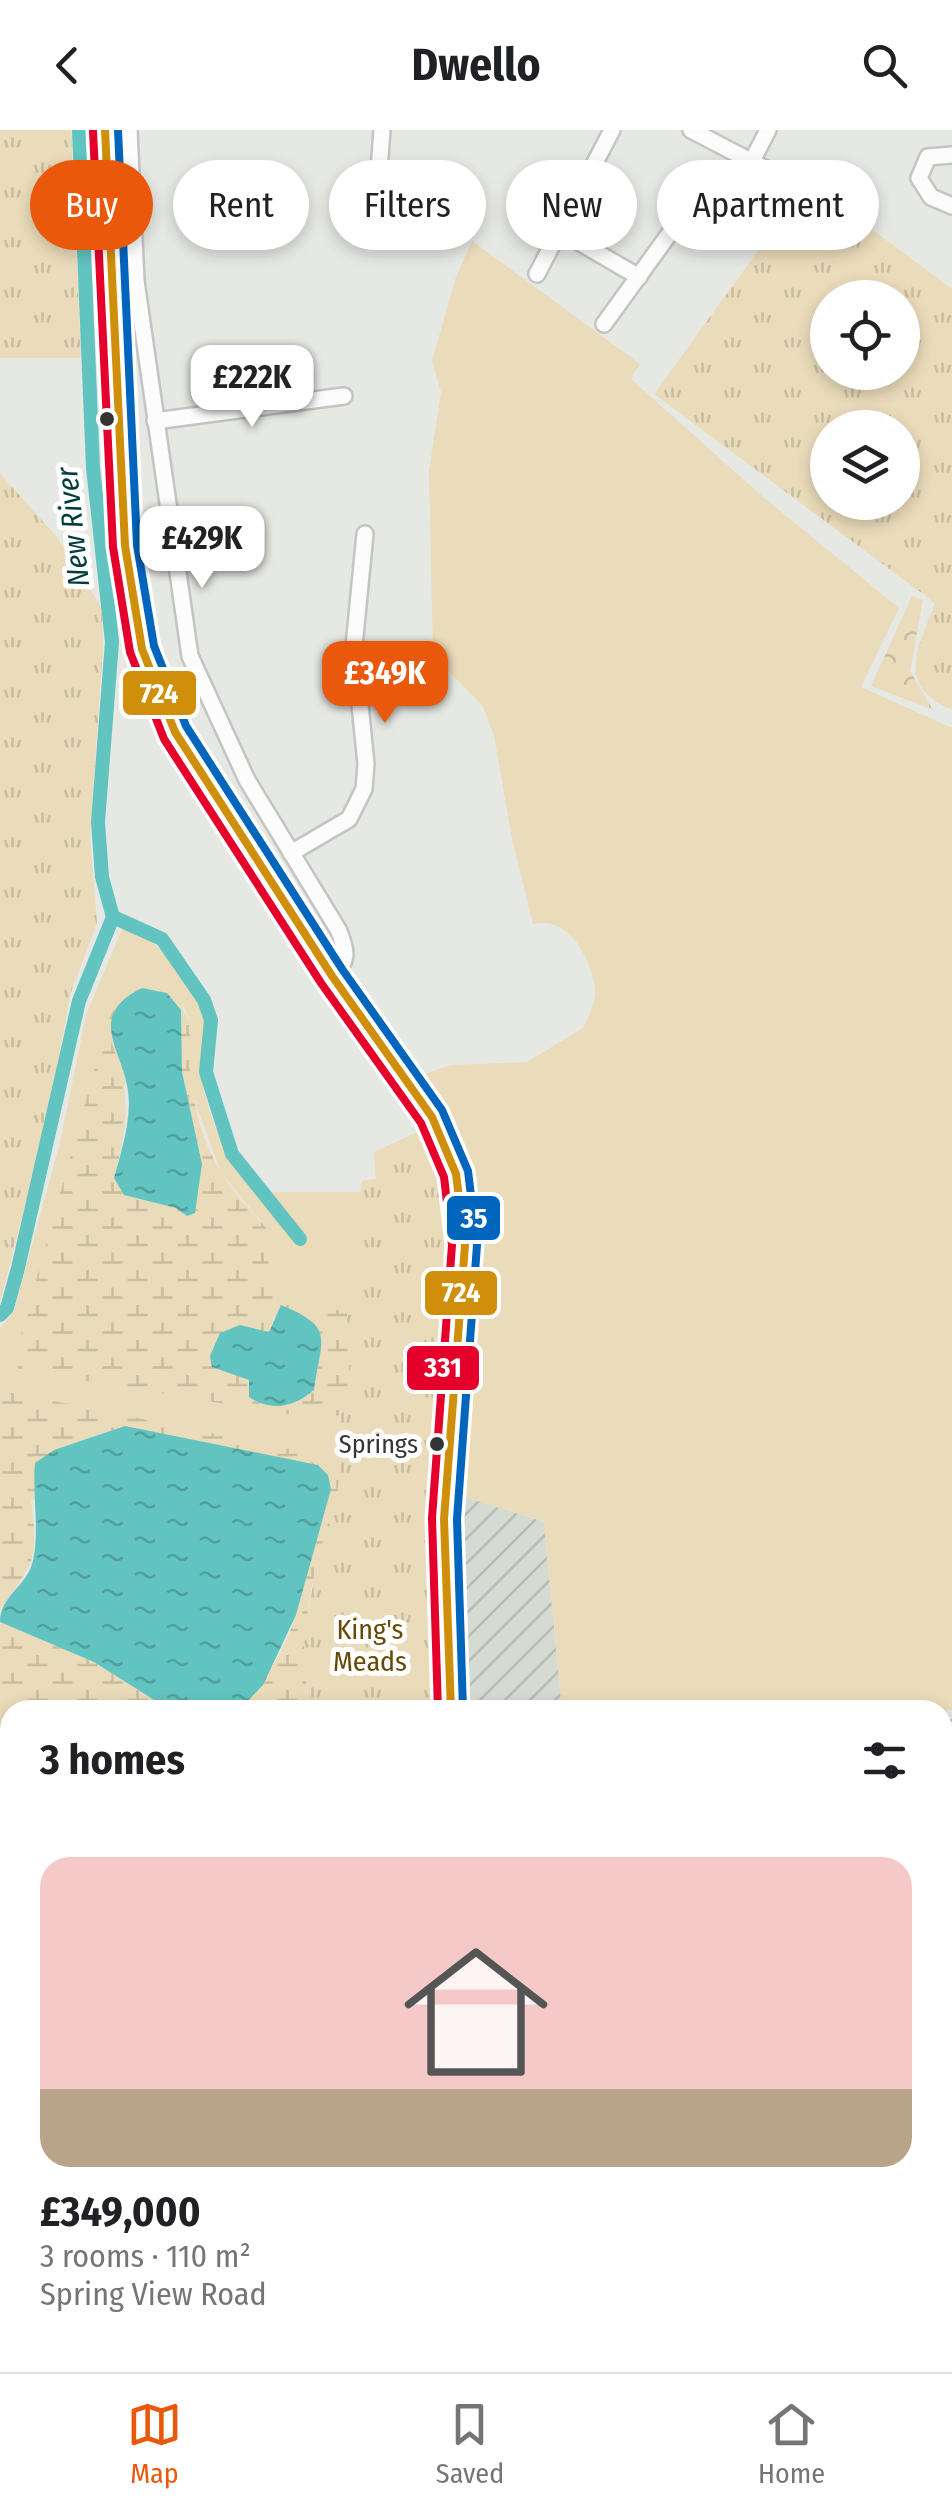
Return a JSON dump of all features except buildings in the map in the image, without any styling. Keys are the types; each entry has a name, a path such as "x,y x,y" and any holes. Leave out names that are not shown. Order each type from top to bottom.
{"main road":[{"path":"105,130 125,546 142,650 157,694 189,758 332,976 432,1118 461,1192 465,1244 444,1519 452,1700"}],"street":[{"path":"380,160 382,130"},
{"path":"597,160 612,130"},
{"path":"692,130 759,165 768,130"},
{"path":"129,137 136,282 190,656 246,780 346,952 344,966 332,976"},
{"path":"952,156 933,155 919,172 925,191 952,206"},
{"path":"537,274 550,250"},
{"path":"593,250 639,276"},
{"path":"604,324 657,250"},
{"path":"155,421 344,396"},
{"path":"291,853 350,818 364,789 366,764 354,624 365,534"}],"shaded area":[{"path":"453,1493 544,1522 561,1700 462,1700 456,1664"}],"green space":[{"path":"0,130 71,130 72,160 30,160 30,250 76,250 81,358 0,358"},
{"path":"879,235 952,289 952,710 934,700 917,677 918,650 935,603 823,520 920,520 920,410 810,410 810,510 654,394 759,250 879,250"},
{"path":"468,250 484,250 640,364 631,379 763,497 899,608 861,687 952,728 952,1700 561,1700 544,1522 453,1493 479,1223 466,1172 416,1077 451,1065 527,1062 583,1028 595,993 589,964 576,942 557,926 533,924 512,839 494,736 483,706 433,656 429,471 441,392 432,361 456,277"},
{"path":"0,473 56,536 102,608 103,649 90,837 97,923 70,995 49,1114 0,1302"},
{"path":"912,596 923,600 910,671 933,710 871,686"},
{"path":"123,927 164,952 195,991 204,1022 201,1076 209,1110 231,1158 260,1200 272,1192 361,1192 362,1181 376,1179 374,1152 453,1266 431,1482 439,1700 308,1700 304,1646 308,1610 338,1464 323,1456 0,1390 0,1329 14,1311 60,1143 86,1015","holes":["184,1006 191,1022 186,1062 191,1091 221,1173 272,1235 268,1266 273,1283 297,1297 347,1313 317,1419 19,1370 22,1331 74,1152"]},
{"path":"146,983 166,987 191,1022 191,1080 199,1120 222,1174 272,1235 268,1266 273,1282 297,1297 347,1313 350,1392 341,1415 317,1419 19,1370 15,1361 22,1331 107,1024 118,1000","holes":["181,1010 182,1072 202,1164 195,1213 187,1216 176,1208 125,1195 114,1178 126,1106 121,1072 108,1035","276,1309 261,1405 249,1380 239,1373 240,1325 269,1333"]},
{"name":"King's Meads","path":"424,1129 447,1185 453,1219 453,1266 431,1482 439,1700 308,1700 304,1646 314,1577 341,1488 341,1415 350,1392 347,1313 362,1181 376,1179 374,1152"},
{"path":"0,1390 323,1456 338,1464 338,1493 308,1610 305,1660 308,1700 248,1700 286,1642 308,1562 31,1499 32,1559 0,1609"},
{"path":"0,1622 94,1662 154,1700 0,1700"}],"water":[{"path":"142,988 167,993 181,1010 182,1072 202,1164 195,1213 187,1216 176,1208 124,1195 114,1178 129,1102 111,1022 125,999"},
{"path":"281,1305 317,1328 321,1346 314,1390 291,1404 274,1406 249,1397 249,1380 212,1367 210,1356 220,1333 240,1325 269,1332"},
{"path":"125,1426 318,1465 328,1475 331,1489 296,1615 263,1685 249,1700 154,1700 94,1662 0,1622 4,1606 27,1574 34,1556 35,1463 54,1450"}],"waterway":[{"name":"New River","path":"0,1315 7,1308 18,1268 79,1001 113,917 102,877 98,822 112,642 93,468 79,130"},
{"name":"New River","path":"113,917 162,939 204,1000 211,1020 206,1072 232,1154 300,1239"}],"transit line":[{"name":"724","path":"105,130 125,546 142,649 175,732 332,976 432,1117 456,1174 465,1245 444,1519 451,1700"},
{"name":"35","path":"118,130 137,545 154,646 186,726 342,969 442,1110 468,1171 477,1245 457,1519 463,1700"},
{"name":"331","path":"93,131 113,547 130,652 164,739 321,983 421,1123 444,1177 452,1245 432,1518 438,1700"}],"place":[{"name":"Springs","path":"437,1444"}]}
